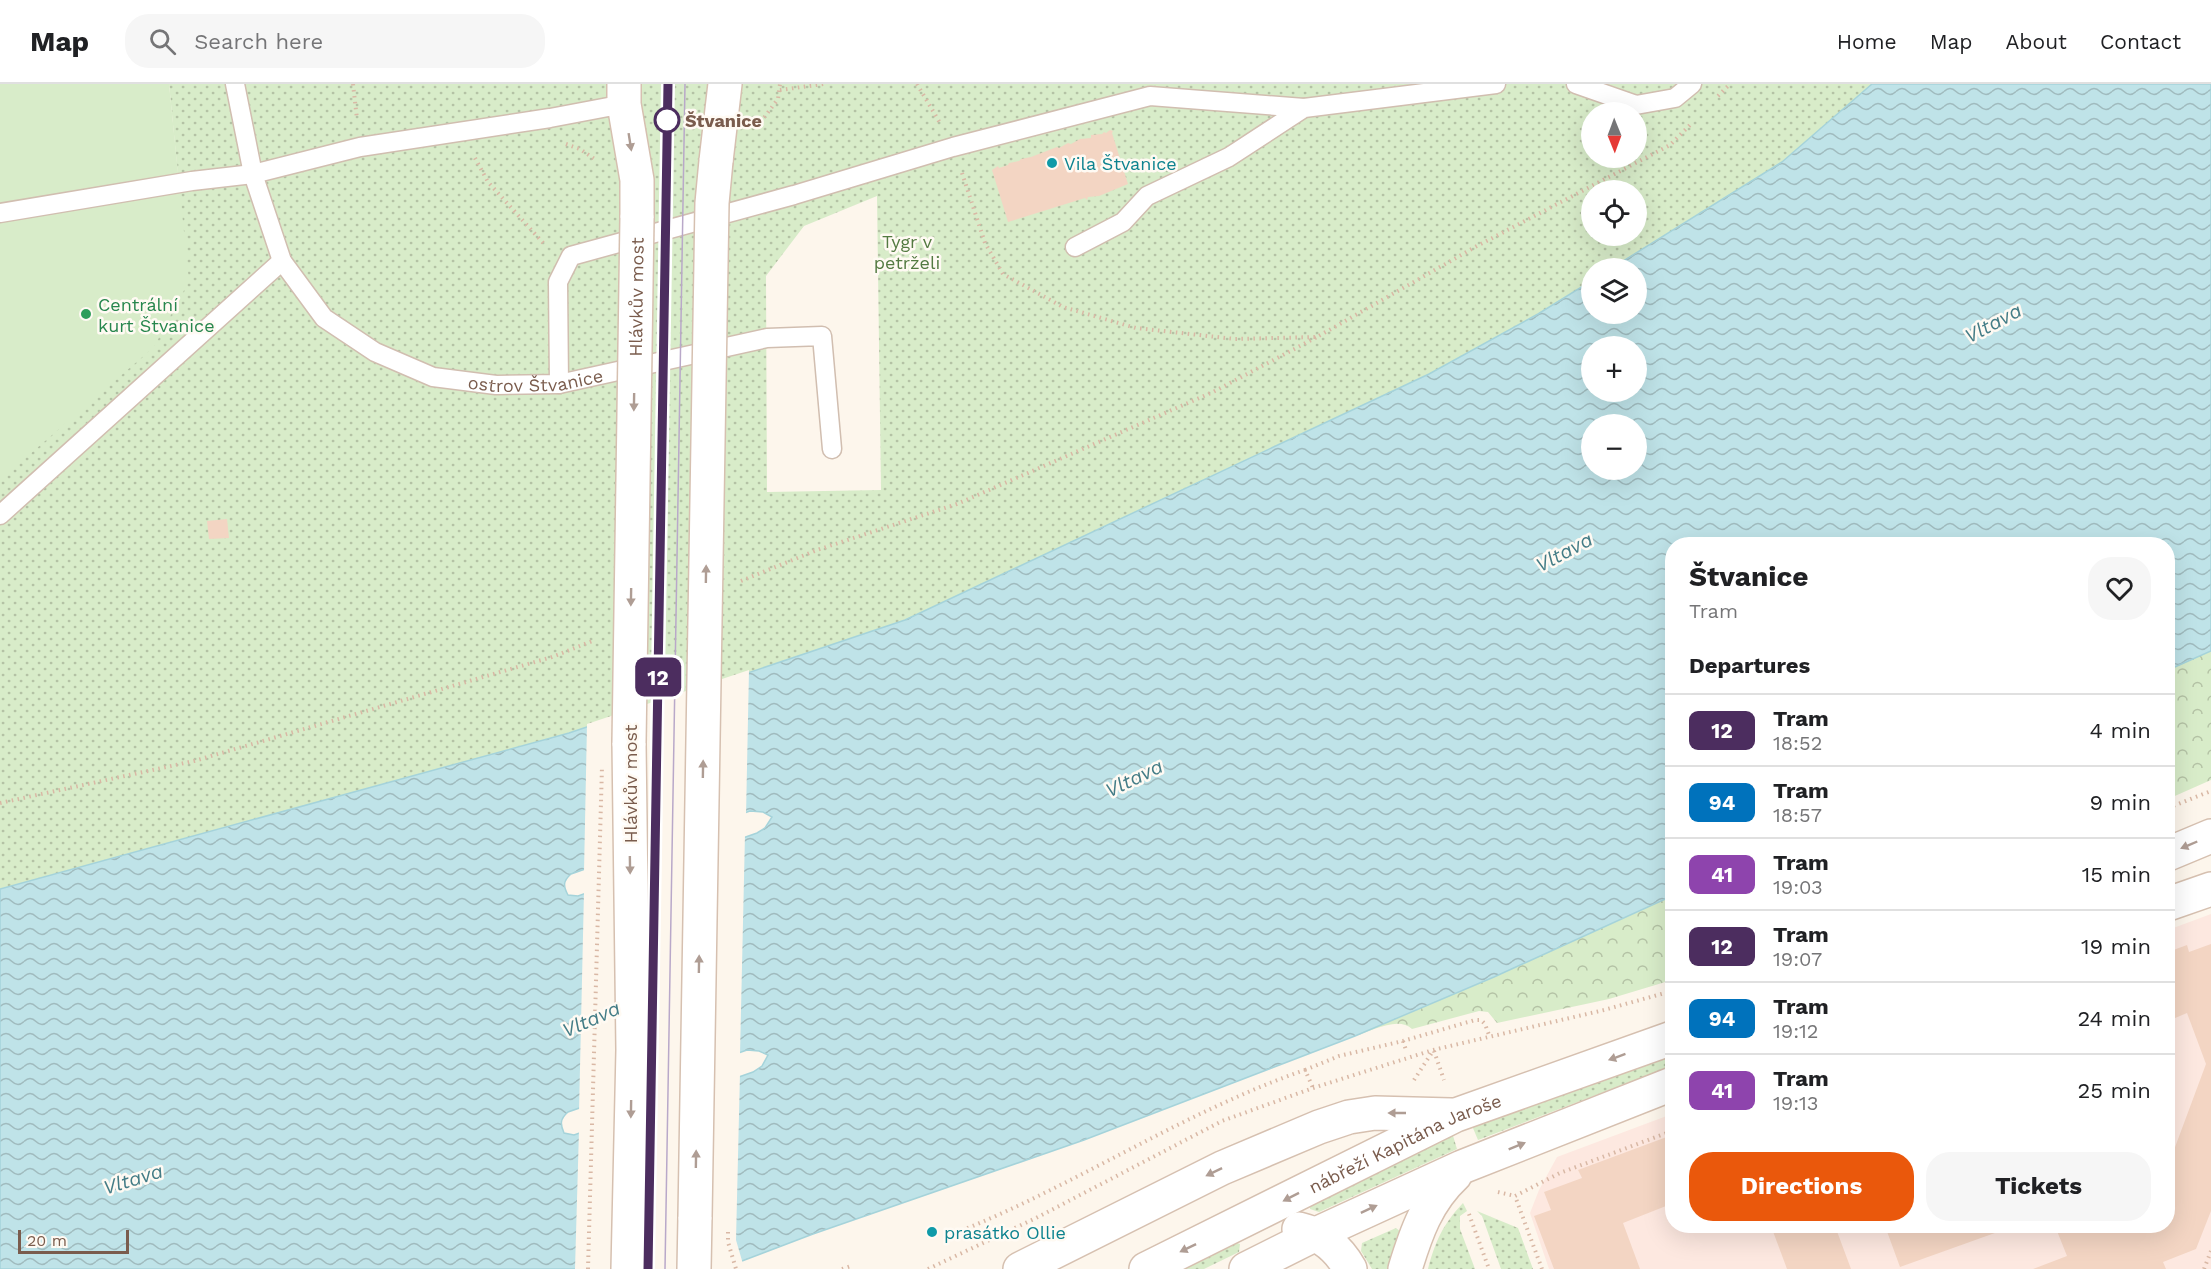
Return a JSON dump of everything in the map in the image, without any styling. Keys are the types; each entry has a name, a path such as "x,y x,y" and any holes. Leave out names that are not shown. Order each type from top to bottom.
{"main road":[{"path":"694,1269 712,215 725,84"},
{"name":"Hlávkův most","path":"624,94 637,180 628,743 633,1050 628,1269"},
{"path":"2175,851 2211,836"},
{"path":"2175,902 2211,889"},
{"name":"nábřeží Kapitána Jaroše","path":"1146,1269 1456,1115 1665,1040"},
{"path":"1246,1269 1462,1167 1665,1087"},
{"path":"1020,1269 1222,1168 1319,1127 1349,1117 1375,1113 1456,1115"},
{"path":"1405,1269 1424,1213 1439,1191 1462,1167"},
{"path":"1229,1228 1265,1224 1284,1225 1316,1234 1334,1249 1350,1269"},
{"path":"620,1269 628,1226"}],"lane":[{"name":"ostrov Štvanice","path":"235,84 253,174 282,261 324,318 375,352 433,377 496,385 559,384 767,338 822,336 832,449"},
{"path":"559,384 558,282 571,256 794,195 953,147 1150,96 1304,108 1496,84"},
{"path":"1576,84 1636,105 1675,98 1692,84"},
{"path":"0,213 192,181 253,174 360,147 550,118 624,94"},
{"path":"1075,247 1124,222 1147,195 1229,157 1304,108"},
{"path":"0,515 282,261"}],"path":[{"path":"353,84 360,147"},
{"path":"752,134 777,99 780,84"},
{"path":"780,90 824,84"},
{"path":"917,84 953,147 985,243 1003,274 1063,307 1136,328 1234,339 1317,337 1477,246 1670,145 1693,122"},
{"path":"1715,99 1730,84"},
{"path":"550,118 552,142 580,149 600,163"},
{"path":"470,131 476,163 488,182 545,246 569,261"},
{"path":"2175,805 2211,791"},
{"path":"928,1269 1036,1218 1222,1121 1313,1088 1433,1050 1489,1035 1604,1010 1665,993"},
{"path":"945,1237 994,1218 1166,1130 1264,1084 1339,1056 1403,1041 1475,1020 1481,1020 1485,1024 1489,1035"},
{"path":"1403,1041 1406,1050"},
{"path":"1433,1050 1444,1082"},
{"path":"1305,1070 1313,1088"},
{"path":"1542,1269 1515,1196 1560,1173 1665,1134"},
{"path":"1467,1211 1489,1269"},
{"path":"2204,1269 2211,1251"},
{"path":"842,1269 851,1266"}],"shaded area":[{"path":"2211,914 2211,1269 1549,1269 1530,1213 1539,1190 1557,1157 1665,1117 1665,1233 2175,1233 2175,927"}],"green space":[{"name":"Centrální kurt Štvanice","path":"0,84 169,84 189,281 154,347 0,480"},
{"name":"Tygr v petrželi","path":"169,84 1872,84 1782,162 1628,258 1581,258 1581,287 1538,314 1429,374 905,620 569,733 0,889 0,464 180,195","holes":["877,196 881,490 767,492 766,276 804,226"]},
{"path":"2211,651 2211,780 2175,796 2175,667"},
{"path":"1665,899 1665,982 1609,999 1497,1023 1488,1012 1479,1011 1412,1029 1406,1025 1392,1024 1355,1036 1494,977"},
{"path":"1665,1052 1665,1069 1478,1140 1470,1121"},
{"path":"1451,1129 1457,1149 1319,1212 1310,1209 1310,1206"},
{"path":"1463,1203 1467,1211 1460,1216 1460,1229 1475,1269 1428,1269 1441,1234 1450,1218"},
{"path":"1477,1211 1518,1228 1533,1269 1501,1269 1482,1216"},
{"path":"1396,1228 1401,1232 1391,1269 1372,1269 1361,1251 1362,1243"},
{"path":"1234,1242 1240,1244 1239,1252 1204,1269 1177,1269"}],"water":[{"name":"Vltava","path":"1872,84 2211,84 2211,651 2175,667 2175,537 1665,537 1665,899 1494,977 1355,1036 1084,1140 813,1234 721,1269 0,1269 0,889 569,733 905,620 1429,374 1538,314 1581,287 1581,324 1647,324 1647,258 1628,258 1782,162","holes":["750,811 763,812 772,817 765,828 757,833 578,896 568,895 565,889 565,881 571,874","747,1050 759,1051 768,1055 762,1066 753,1072 574,1135 564,1133 562,1119 568,1112"]}],"pier":[{"path":"749,670 746,816 584,872 587,724"},
{"path":"745,834 740,1055 579,1112 584,891"},
{"path":"740,1073 736,1240 743,1264 729,1269 575,1269 579,1130"}],"building":[{"path":"1110,130 1113,131 1128,184 1099,196 1088,197 1087,200 1085,198 1008,222 992,170 998,166 999,168"},
{"path":"227,519 229,538 209,539 207,521"},
{"path":"2211,944 2211,1211 2196,1249 2163,1262 2166,1269 2033,1269 2067,1256 2058,1233 2175,1233 2175,1147 2206,1064 2187,1013 2175,1018 2175,949 2187,945 2189,952"},
{"path":"1665,1138 1665,1206 1623,1223 1640,1269 1554,1269 1534,1216 1551,1210 1544,1192 1582,1178 1578,1170"},
{"path":"1774,1233 1838,1233 1851,1269 1787,1269"},
{"path":"1888,1233 1995,1233 1900,1267"}],"tram line":[{"path":"648,1269 668,84"},
{"name":"12","path":"648,1269 668,84"},
{"path":"665,1269 685,84"}],"place":[{"name":"Štvanice","path":"667,120"},
{"name":"Vila Štvanice","path":"1052,163"},
{"name":"Centrální kurt Štvanice","path":"86,314"},
{"name":"prasátko Ollie","path":"932,1232"}]}
